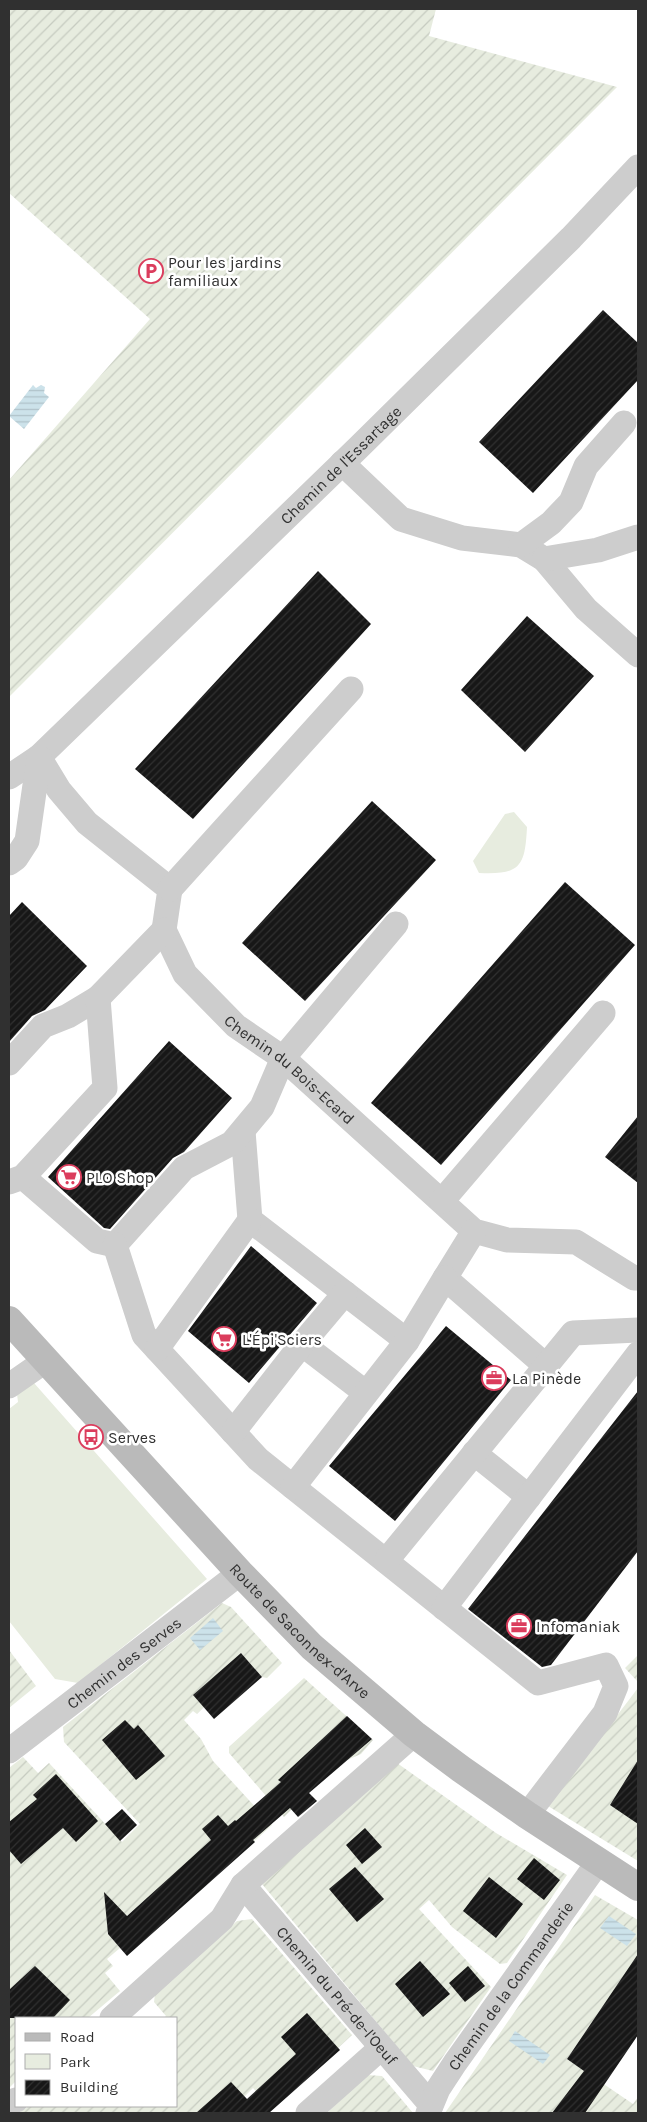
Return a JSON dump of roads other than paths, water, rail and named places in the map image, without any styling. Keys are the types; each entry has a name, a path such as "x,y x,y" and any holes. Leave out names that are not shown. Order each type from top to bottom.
{"street":[{"name":"Chemin de l'Essartage","path":"9,777 39,757 571,238 638,167"},
{"path":"521,545 551,524 571,502 586,466 624,423"},
{"path":"342,463 401,519 462,538 521,545 544,559 586,609 638,655"},
{"path":"544,559 598,550 638,538"},
{"path":"9,1063 43,1026 68,1016 98,998 164,930 170,889 351,688"},
{"path":"9,863 16,858 27,840 39,757"},
{"path":"39,757 59,790 87,823 170,889"},
{"path":"115,1245 184,1168 232,1144 262,1107 283,1058 396,924"},
{"name":"Chemin du Bois-Ecard","path":"164,930 186,974 236,1026 283,1058 474,1231 507,1240 576,1242 637,1281"},
{"path":"98,998 105,1088 16,1180 97,1241 115,1245"},
{"path":"442,1201 603,1013"},
{"path":"157,1349 250,1220 243,1131"},
{"path":"250,1220 407,1341"},
{"path":"293,1487 407,1341 474,1231"},
{"path":"115,1245 144,1335 258,1459 538,1683 606,1665 616,1686 605,1713 527,1815"},
{"path":"445,1278 546,1366"},
{"path":"233,1432 344,1292"},
{"name":"Route de Saconnex-d'Arve","path":"9,1320 240,1573 312,1647 414,1734 461,1769 527,1815 638,1887"},
{"path":"386,1561 573,1333 638,1330"},
{"path":"302,1344 366,1393"},
{"path":"444,1608 638,1354"},
{"path":"9,1386 45,1361"},
{"path":"474,1453 529,1497"},
{"name":"Chemin des Serves","path":"9,1751 240,1573"},
{"path":"113,2017 222,1919 242,1885 414,1734"},
{"name":"Chemin de la Commanderie","path":"430,2109 455,2063 599,1861"},
{"name":"Chemin du Pré-de-l'Oeuf","path":"242,1885 381,2048 430,2109"},
{"path":"308,2113 381,2048"}],"water":[{"path":"33,385 36,388 41,385 45,387 44,393 49,397 24,429 9,416"},
{"path":"213,1618 223,1631 200,1650 190,1638"},
{"path":"609,1916 636,1934 627,1946 600,1928"},
{"path":"515,2031 550,2055 543,2064 509,2041"}],"place":[{"name":"Pour les jardins familiaux","path":"151,271"},
{"name":"PLO Shop","path":"69,1177"},
{"name":"L'Épi'Sciers","path":"224,1339"},
{"name":"La Pinède","path":"494,1378"},
{"name":"Serves","path":"91,1437"},
{"name":"Infomaniak","path":"519,1626"}]}
